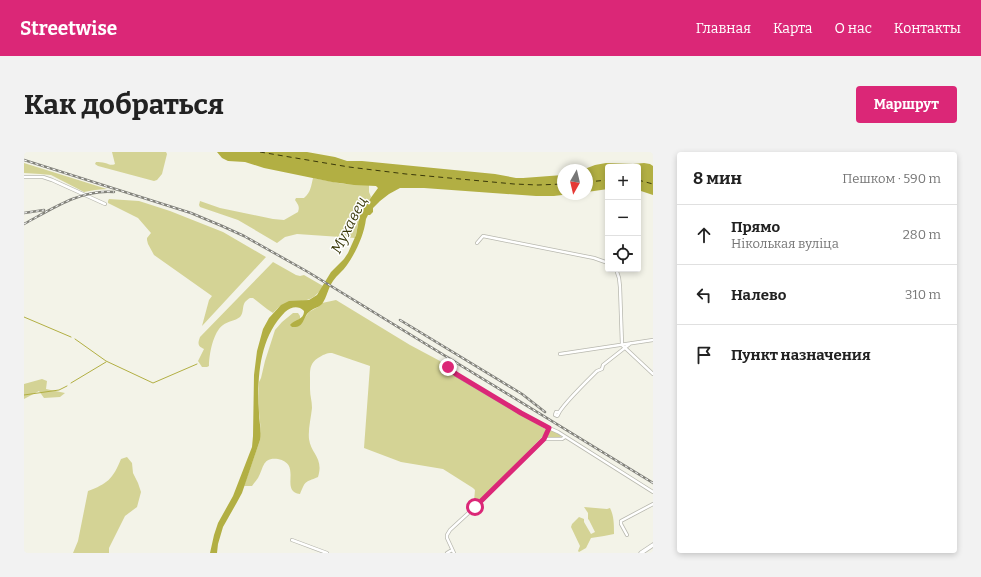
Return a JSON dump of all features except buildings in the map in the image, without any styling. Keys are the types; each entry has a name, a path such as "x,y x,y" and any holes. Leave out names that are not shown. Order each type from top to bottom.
{"main road":[{"path":"641,553 653,545"}],"street":[{"path":"24,177 43,177 105,204"},
{"path":"477,243 483,236 594,258 605,262"},
{"path":"617,272 620,287 622,345"},
{"path":"560,354 653,340"},
{"path":"559,412 597,371 602,369 603,365 631,343"},
{"path":"622,345 653,374"},
{"path":"443,370 448,367 450,368 456,374 521,413 558,432 653,492"},
{"path":"454,553 447,538 450,530 544,439 549,428"},
{"path":"544,439 562,439 565,437"},
{"path":"627,535 621,521 653,504"},
{"path":"292,540 327,553"},
{"path":"447,553 452,550"}],"shaded area":[{"path":"112,152 166,152 167,154 162,174 157,180 154,181 95,164 96,162 103,162 111,165 115,164"},
{"path":"217,152 307,152 335,157 347,161 362,161 495,174 516,178 557,175 557,196 536,196 424,188 400,188 389,194 373,208 373,212 368,215 366,219 361,237 353,255 344,269 331,284 322,304 309,312 301,324 296,327 292,327 290,325 303,316 304,311 297,307 290,309 285,312 276,322 270,334 265,346 259,373 258,400 261,437 242,493 223,527 217,553 210,553 218,523 233,496 252,447 254,375 257,351 263,329 269,318 281,305 289,301 309,300 317,295 331,272 348,253 356,235 361,213 378,188 376,186 332,182 264,168 245,162 228,161 222,158"},
{"path":"24,163 107,189 84,192 51,175 24,173"},
{"path":"606,163 633,164 605,164 605,189 593,191 593,166"},
{"path":"644,163 653,166 653,195 641,191 641,164 633,164"},
{"path":"313,178 344,184 369,185 371,197 361,214 355,238 297,234 285,237 277,243 238,220 200,207 199,205 200,201 220,208 284,220 298,212 299,207 295,200 296,198 304,198 306,196"},
{"path":"109,199 139,201 170,211 223,232 266,257 202,326 209,300 212,296 154,255 147,240 151,233 138,218 108,203"},
{"path":"273,262 296,275 304,275 323,286 319,292 310,299 289,303 278,308 273,313 253,298 250,298 245,302 240,317 220,328 212,344 209,366 202,367 198,361 204,349 200,347 199,344 200,337"},
{"path":"336,300 410,345 440,361 442,364 440,367 547,430 545,434 478,503 474,501 475,490 473,488 443,469 401,462 364,448 370,366 328,353 315,360 310,371 312,408 309,439 319,465 318,477 306,482 300,494 294,492 290,483 289,466 285,462 278,459 273,459 266,461 258,478 252,486 244,486 260,440 259,382 275,330 293,313 298,313 300,319 290,325 306,316 309,312 322,303"},
{"path":"42,379 47,381 46,389 65,393 60,397 44,398 39,391 24,399 24,384"},
{"path":"551,430 561,437 547,438 548,433"},
{"path":"127,457 132,463 133,473 141,492 137,507 125,516 109,548 109,553 73,553 78,541 88,491 109,480 121,459"},
{"path":"584,507 610,508 614,523 614,534 591,538 586,548 579,552 580,546 571,527 572,524 579,517 584,519 584,522 591,534 595,532 588,519 588,513"}],"waterway":[{"path":"24,317 71,337"},
{"path":"75,339 106,361 153,383 197,364"},
{"path":"71,383 106,362"},
{"path":"24,395 59,390 67,386"}],"ferry route":[{"path":"260,152 349,167 406,174 514,184 557,184"},
{"path":"593,181 605,180"},
{"path":"641,181 653,184"}],"railway":[{"path":"24,160 191,213 244,236 308,272 653,483"},
{"path":"24,224 56,206 78,197 102,192 114,192"},
{"path":"24,213 44,210"},
{"path":"400,320 522,394 545,412"}],"route":[{"path":"448,367 456,374 549,428 544,439 475,507"}],"water label":[{"name":"Мухавец","path":"349,225"}]}
